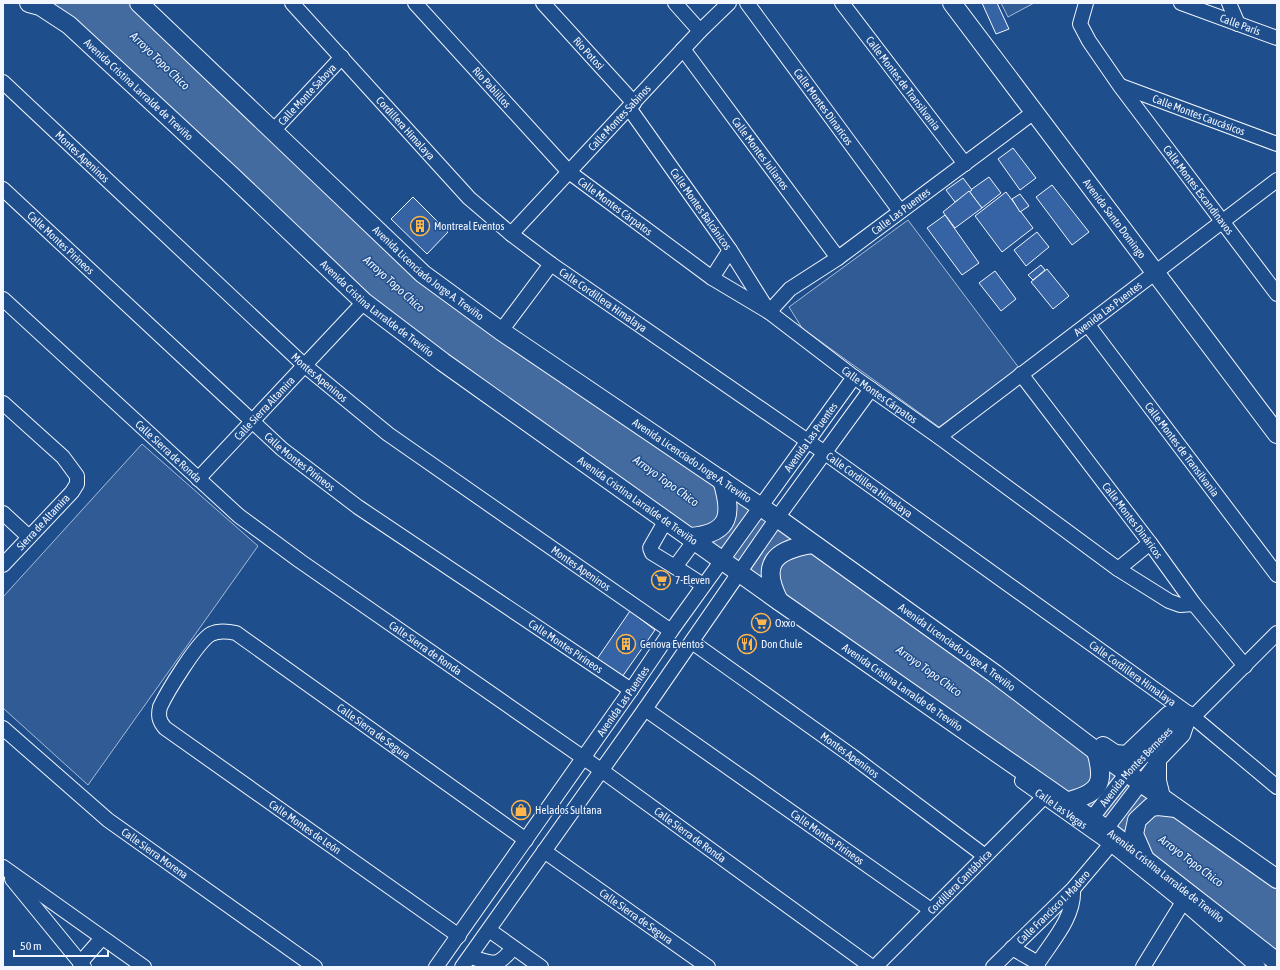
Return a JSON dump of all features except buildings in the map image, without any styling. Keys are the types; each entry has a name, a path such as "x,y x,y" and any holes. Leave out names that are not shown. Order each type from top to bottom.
{"main road":[{"name":"Avenida Cristina Larralde de Treviño","path":"29,3 40,6 69,25 364,302 443,362 666,520 696,538 776,594 919,699 1071,800 1144,858 1248,949 1277,962"},
{"name":"Avenida Licenciado Jorge A. Treviño","path":"139,3 424,274 501,331 722,480 756,512 773,524 812,544 995,674 1097,757 1159,801 1177,808 1277,879"},
{"name":"Avenida Santo Domingo","path":"952,3 1277,434"},
{"path":"696,538 721,526 726,518 729,509 722,480"},
{"path":"776,594 771,572 774,560 779,554 792,548 812,544"},
{"path":"995,674 1016,686 1115,754 1122,756 1131,752 1168,715 1179,713 1190,719"},
{"path":"1071,800 1091,792 1095,788 1101,774 1097,757"},
{"path":"1144,858 1135,840 1134,834 1137,820 1159,801 1157,762"}],"street":[{"name":"Cordillera Himalaya","path":"292,3 469,198"},
{"name":"Rio Pablillos","path":"415,3 569,172"},
{"name":"Rio Potosi","path":"543,3 631,106"},
{"path":"675,3 700,31"},
{"name":"Calle Montes Sabinos","path":"511,234 683,49 729,3"},
{"name":"Calle Montes Dinaricos","path":"747,3 900,211"},
{"name":"Calle Montes de Transilvania","path":"842,3 965,164"},
{"path":"1086,3 1081,17 1081,28 1120,86"},
{"name":"Calle París","path":"1181,3 1277,38"},
{"path":"1229,3 1238,24"},
{"name":"Calle Montes Julianos","path":"683,49 838,258"},
{"name":"Calle Monte Saboya","path":"272,131 342,58"},
{"name":"Montes Apeninos","path":"3,82 304,365 388,434 671,631"},
{"name":"Calle Montes Caucásicos","path":"1120,86 1277,144"},
{"name":"Calle Montes Escandinavos","path":"1120,86 1277,294"},
{"name":"Calle Montes Balcánicos","path":"631,106 730,250 768,312"},
{"name":"Calle Las Puentes","path":"768,312 790,289 838,258 1034,112"},
{"name":"Calle Montes Cárpatos","path":"569,172 712,278 768,312 854,377 939,437 1118,569 1169,601 1180,605 1194,604"},
{"name":"Avenida Las Puentes","path":"939,437 1277,180"},
{"name":"Calle Montes Pirineos","path":"3,189 282,449 358,507 631,690"},
{"name":"Calle Cordillera Himalaya","path":"469,198 511,234 551,264 825,453 1190,719 1277,787"},
{"path":"712,278 730,250"},
{"path":"501,331 551,264"},
{"name":"Calle Sierra de Ronda","path":"3,299 239,516 601,770 872,967"},
{"name":"Calle Sierra Altamira","path":"198,479 364,302"},
{"name":"Calle Montes de Transilvania","path":"1088,325 1277,575"},
{"name":"Calle Montes Dináricos","path":"1022,374 1150,543 1194,604 1245,666"},
{"name":"Avenida Las Puentes","path":"436,967 703,585 854,377"},
{"name":"Avenida Las Puentes","path":"466,962 692,642 773,524 871,389"},
{"name":"Sierra de Altamira","path":"3,403 63,457 78,476 77,484 72,492 3,565"},
{"path":"3,513 28,537"},
{"path":"666,520 650,550 652,553 703,585"},
{"path":"675,567 696,538"},
{"path":"1118,569 1150,543"},
{"name":"Calle Montes de León","path":"219,631 210,634 201,643 164,699 158,714 159,721 165,728 459,936"},
{"name":"Calle Sierra de Segura","path":"219,631 236,633 526,840"},
{"name":"Avenida Montes Berneses","path":"1131,781 1157,762 1183,735 1190,719 1276,636"},
{"name":"Montes Apeninos","path":"692,642 852,756 985,856"},
{"name":"Calle Las Vegas","path":"919,699 928,712 1044,797 1103,826 1183,902 1248,949 1258,967"},
{"name":"Calle Montes Pirineos","path":"645,709 931,910"},
{"name":"Avenida Montes Berneses","path":"1103,826 1131,781 1173,726 1190,719"},
{"name":"Calle Sierra Morena","path":"5,732 114,825 316,967"},
{"name":"Cordillera Cantábrica","path":"875,967 1044,797"},
{"name":"Calle Francisco I. Madero","path":"993,967 1073,889 1103,826"},
{"name":"Calle Sierra de Segura","path":"544,852 708,967"},
{"path":"3,867 144,967"},
{"path":"3,867 82,965 102,938"},
{"path":"1012,948 1037,965 1071,910 1074,898 1073,889"},
{"path":"1143,967 1183,902"},
{"path":"489,930 541,967"},
{"path":"466,962 496,963 503,961 514,948"}],"shaded area":[{"path":"1001,3 1034,3 1008,17"},
{"path":"908,220 1019,368 939,427 802,328 789,307"},
{"path":"142,444 258,546 88,785 3,708 3,597"}],"water":[{"name":"Arroyo Topo Chico","path":"29,3 139,3 382,236 1277,879 1277,962 443,362 69,25"}],"place":[{"name":"Montreal Eventos","path":"420,226"},
{"name":"7-Eleven","path":"661,580"},
{"name":"Oxxo","path":"761,623"},
{"name":"Genova Eventos","path":"626,644"},
{"name":"Don Chule","path":"747,644"},
{"name":"Helados Sultana","path":"521,810"}]}
